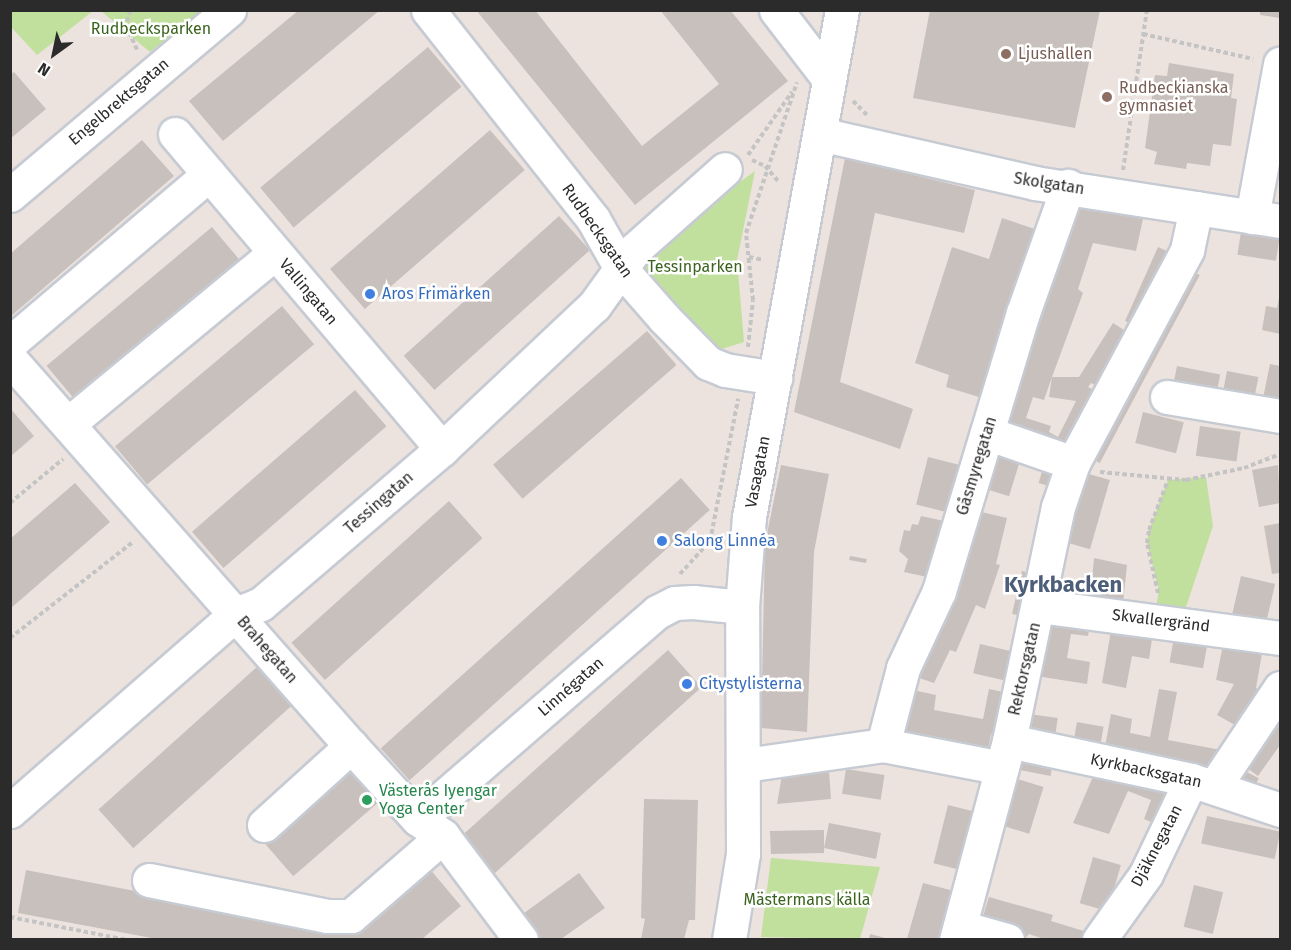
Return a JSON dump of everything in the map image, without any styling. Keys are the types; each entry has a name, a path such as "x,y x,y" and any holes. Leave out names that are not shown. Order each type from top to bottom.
{"street":[{"name":"Engelbrektsgatan","path":"10,195 149,75 229,10"},
{"name":"Rudbecksgatan","path":"428,10 592,219 622,270 708,363 742,373 775,378"},
{"path":"776,10 829,79"},
{"name":"Vasagatan","path":"729,939 743,854 742,607 749,517 842,10"},
{"path":"1266,219 1280,64"},
{"name":"Vallingatan","path":"175,134 442,449"},
{"name":"Skolgatan","path":"820,134 1035,183 1068,186 1266,219"},
{"name":"Tessingatan","path":"10,811 236,614 261,604 442,449 594,306 635,249 725,170"},
{"path":"10,343 209,174"},
{"name":"Gåsmyregatan","path":"884,745 903,668 939,591 987,433 1068,186"},
{"name":"Rektorsgatan","path":"958,933 1005,755 1022,672 1041,606 1059,507 1073,463 1187,250 1196,208"},
{"path":"76,433 275,253"},
{"name":"Brahegatan","path":"10,359 351,746 430,827 521,939"},
{"path":"1167,397 1281,416"},
{"path":"987,433 1073,463"},
{"name":"Linnégatan","path":"149,880 327,916 351,916 430,827 657,612 675,603 693,602 742,607"},
{"name":"Skvallergränd","path":"1041,606 1160,620 1281,638"},
{"name":"Djäknegatan","path":"1099,939 1146,874 1203,783 1281,688"},
{"name":"Kyrkbacksgatan","path":"744,765 884,745 1005,755 1203,783 1281,810"},
{"path":"264,825 351,746"},
{"path":"958,933 1007,939"}],"path":[{"path":"130,10 126,25 149,75"},
{"path":"1123,172 1147,10"},
{"path":"1143,34 1280,64"},
{"path":"710,541 752,321 746,233 765,166 807,50"},
{"path":"779,182 765,166 746,158 795,88"},
{"path":"748,257 764,260"},
{"path":"10,503 76,433"},
{"path":"1073,463 1094,471 1134,473 1168,480 1244,468 1281,454"},
{"path":"1160,620 1156,607 1157,579 1148,543 1149,530 1168,480"},
{"path":"10,638 156,524"},
{"path":"10,917 128,939"}],"green space":[{"name":"Rudbecksparken","path":"11,10 93,11 37,55 11,27"},
{"name":"Rudbecksparken","path":"101,11 202,11 150,52"},
{"name":"Tessinparken","path":"755,171 737,260 744,342 709,353 634,259"},
{"path":"1206,477 1213,526 1181,622 1156,607 1159,591 1147,543 1149,530 1168,480"},
{"name":"Mästermans källa","path":"771,858 880,867 860,939 761,937"}],"building":[{"path":"299,10 380,10 223,141 189,101"},
{"path":"476,10 535,10 642,146 719,84 660,10 730,10 788,81 635,205"},
{"name":"Ljushallen","path":"930,10 1100,10 1075,128 913,98"},
{"path":"1260,10 1280,10 1280,18 1260,15"},
{"path":"428,47 461,87 294,228 260,188"},
{"path":"1169,63 1234,74 1231,98 1237,99 1231,146 1213,144 1210,166 1187,163 1186,169 1154,164 1157,152 1145,148 1155,75 1167,76"},
{"path":"14,72 46,109 10,139 10,75"},
{"path":"490,130 525,170 365,309 330,269"},
{"path":"142,140 174,176 10,317 10,254"},
{"path":"1280,149 1280,176 1275,175"},
{"path":"845,158 975,190 964,233 875,213 840,382 913,409 900,449 794,412"},
{"path":"1077,205 1143,219 1136,251 1093,243 1078,289 1083,293 1052,377 1079,377 1113,323 1132,335 1102,388 1091,383 1088,387 1097,392 1068,453 997,430 1066,237 1070,237","holes":["1052,377 1049,397 1076,401 1058,437 1049,432 1051,426 1026,418 1033,397 1044,400"]},
{"path":"559,216 590,250 434,390 404,356"},
{"path":"1002,218 1044,232 989,400 946,387 949,375 915,363 952,247 989,259"},
{"path":"212,227 244,265 79,404 47,366"},
{"path":"1241,232 1280,238 1276,261 1237,255"},
{"path":"1158,247 1174,254 1141,328 1125,321"},
{"path":"1183,266 1200,275 1100,463 1083,454"},
{"path":"1280,293 1280,334 1262,330 1266,306 1277,308"},
{"path":"282,306 314,344 147,484 115,446"},
{"path":"647,331 677,365 523,499 493,465"},
{"path":"1270,364 1280,366 1280,407 1262,403"},
{"path":"1177,366 1220,374 1216,398 1172,390"},
{"path":"1227,371 1258,377 1253,406 1221,399"},
{"path":"355,390 386,426 223,568 192,532"},
{"path":"10,408 34,436 10,457"},
{"path":"1143,412 1184,422 1176,453 1135,443"},
{"path":"1200,426 1241,432 1236,461 1196,456"},
{"path":"992,446 1022,455 1009,496 979,487"},
{"path":"928,457 963,466 951,513 916,505"},
{"path":"1045,461 1062,466 1056,488 1039,483"},
{"path":"781,465 829,474 814,552 807,732 761,728 765,544"},
{"path":"1278,465 1280,503 1259,507 1252,470"},
{"path":"1082,472 1110,480 1090,549 1062,541"},
{"path":"681,478 710,510 410,780 381,748"},
{"path":"75,483 110,522 10,609 10,539"},
{"path":"449,501 482,538 325,680 291,643"},
{"path":"973,510 1007,518 996,564 1000,565 985,609 976,605 956,652 950,650 934,683 910,675"},
{"path":"921,516 949,522 932,578 904,572 908,559 899,551 904,530 910,531 912,524 918,525"},
{"path":"1280,523 1280,573 1272,574 1264,526"},
{"path":"850,556 867,559 866,563 849,560"},
{"path":"1094,558 1127,565 1123,603 1090,602"},
{"path":"1022,571 1040,575 1030,618 1012,614"},
{"path":"1241,576 1275,584 1264,632 1230,624"},
{"path":"1045,612 1091,619 1088,636 1071,634 1067,658 1090,662 1087,684 1036,676"},
{"path":"1113,619 1154,626 1149,659 1132,656 1126,688 1102,683"},
{"path":"1176,626 1209,632 1203,668 1170,662"},
{"path":"1224,640 1263,648 1256,688 1264,693 1244,730 1217,715 1234,684 1216,680"},
{"path":"980,644 1019,653 1012,682 973,673"},
{"path":"668,650 701,687 490,878 456,841"},
{"path":"259,665 294,704 133,848 98,810"},
{"path":"908,689 936,695 934,710 983,719 989,689 1008,693 1000,735 991,734 988,749 898,732"},
{"path":"1159,689 1177,692 1168,740 1221,750 1217,770 1105,747 1111,714 1132,719 1130,733 1150,737"},
{"path":"1280,698 1280,745 1258,776 1236,760"},
{"path":"1029,714 1058,718 1055,738 1026,734"},
{"path":"1077,722 1104,727 1100,748 1073,744"},
{"path":"1017,749 1054,756 1050,776 1013,769"},
{"path":"345,765 378,803 293,876 260,838"},
{"path":"1098,765 1180,784 1163,827 1144,819 1151,800 1128,791 1109,834 1073,823"},
{"path":"1233,765 1259,778 1248,799 1223,785"},
{"path":"846,769 885,775 881,800 842,794"},
{"path":"829,771 831,799 777,804 782,775"},
{"path":"1011,777 1044,787 1029,834 997,824"},
{"path":"644,799 698,800 695,920 689,920 684,939 641,939 645,919 641,918"},
{"path":"948,805 980,813 966,871 933,863"},
{"path":"1207,816 1280,832 1275,859 1201,843"},
{"path":"829,823 881,833 876,859 824,848"},
{"path":"824,830 824,853 771,854 770,831"},
{"path":"1093,857 1121,865 1108,911 1080,903"},
{"path":"429,868 461,906 422,939 157,939 18,913 26,870 353,933"},
{"path":"579,873 605,908 561,939 531,939 516,919"},
{"path":"923,883 962,893 948,939 907,939"},
{"path":"1194,885 1223,892 1213,934 1184,927"},
{"path":"989,897 1053,915 1051,921 1087,932 1085,939 1044,939 1029,934 1024,939 980,926"},
{"path":"870,934 889,939 869,939"}],"place":[{"name":"Ljushallen","path":"1006,54"},
{"name":"Rudbeckianska gymnasiet","path":"1107,97"},
{"name":"Aros Frimärken","path":"370,294"},
{"name":"Salong Linnéa","path":"662,541"},
{"name":"Citystylisterna","path":"687,684"},
{"name":"Västerås Iyengar Yoga Center","path":"367,800"}],"district":[{"name":"Kyrkbacken","path":"1063,585"}]}
